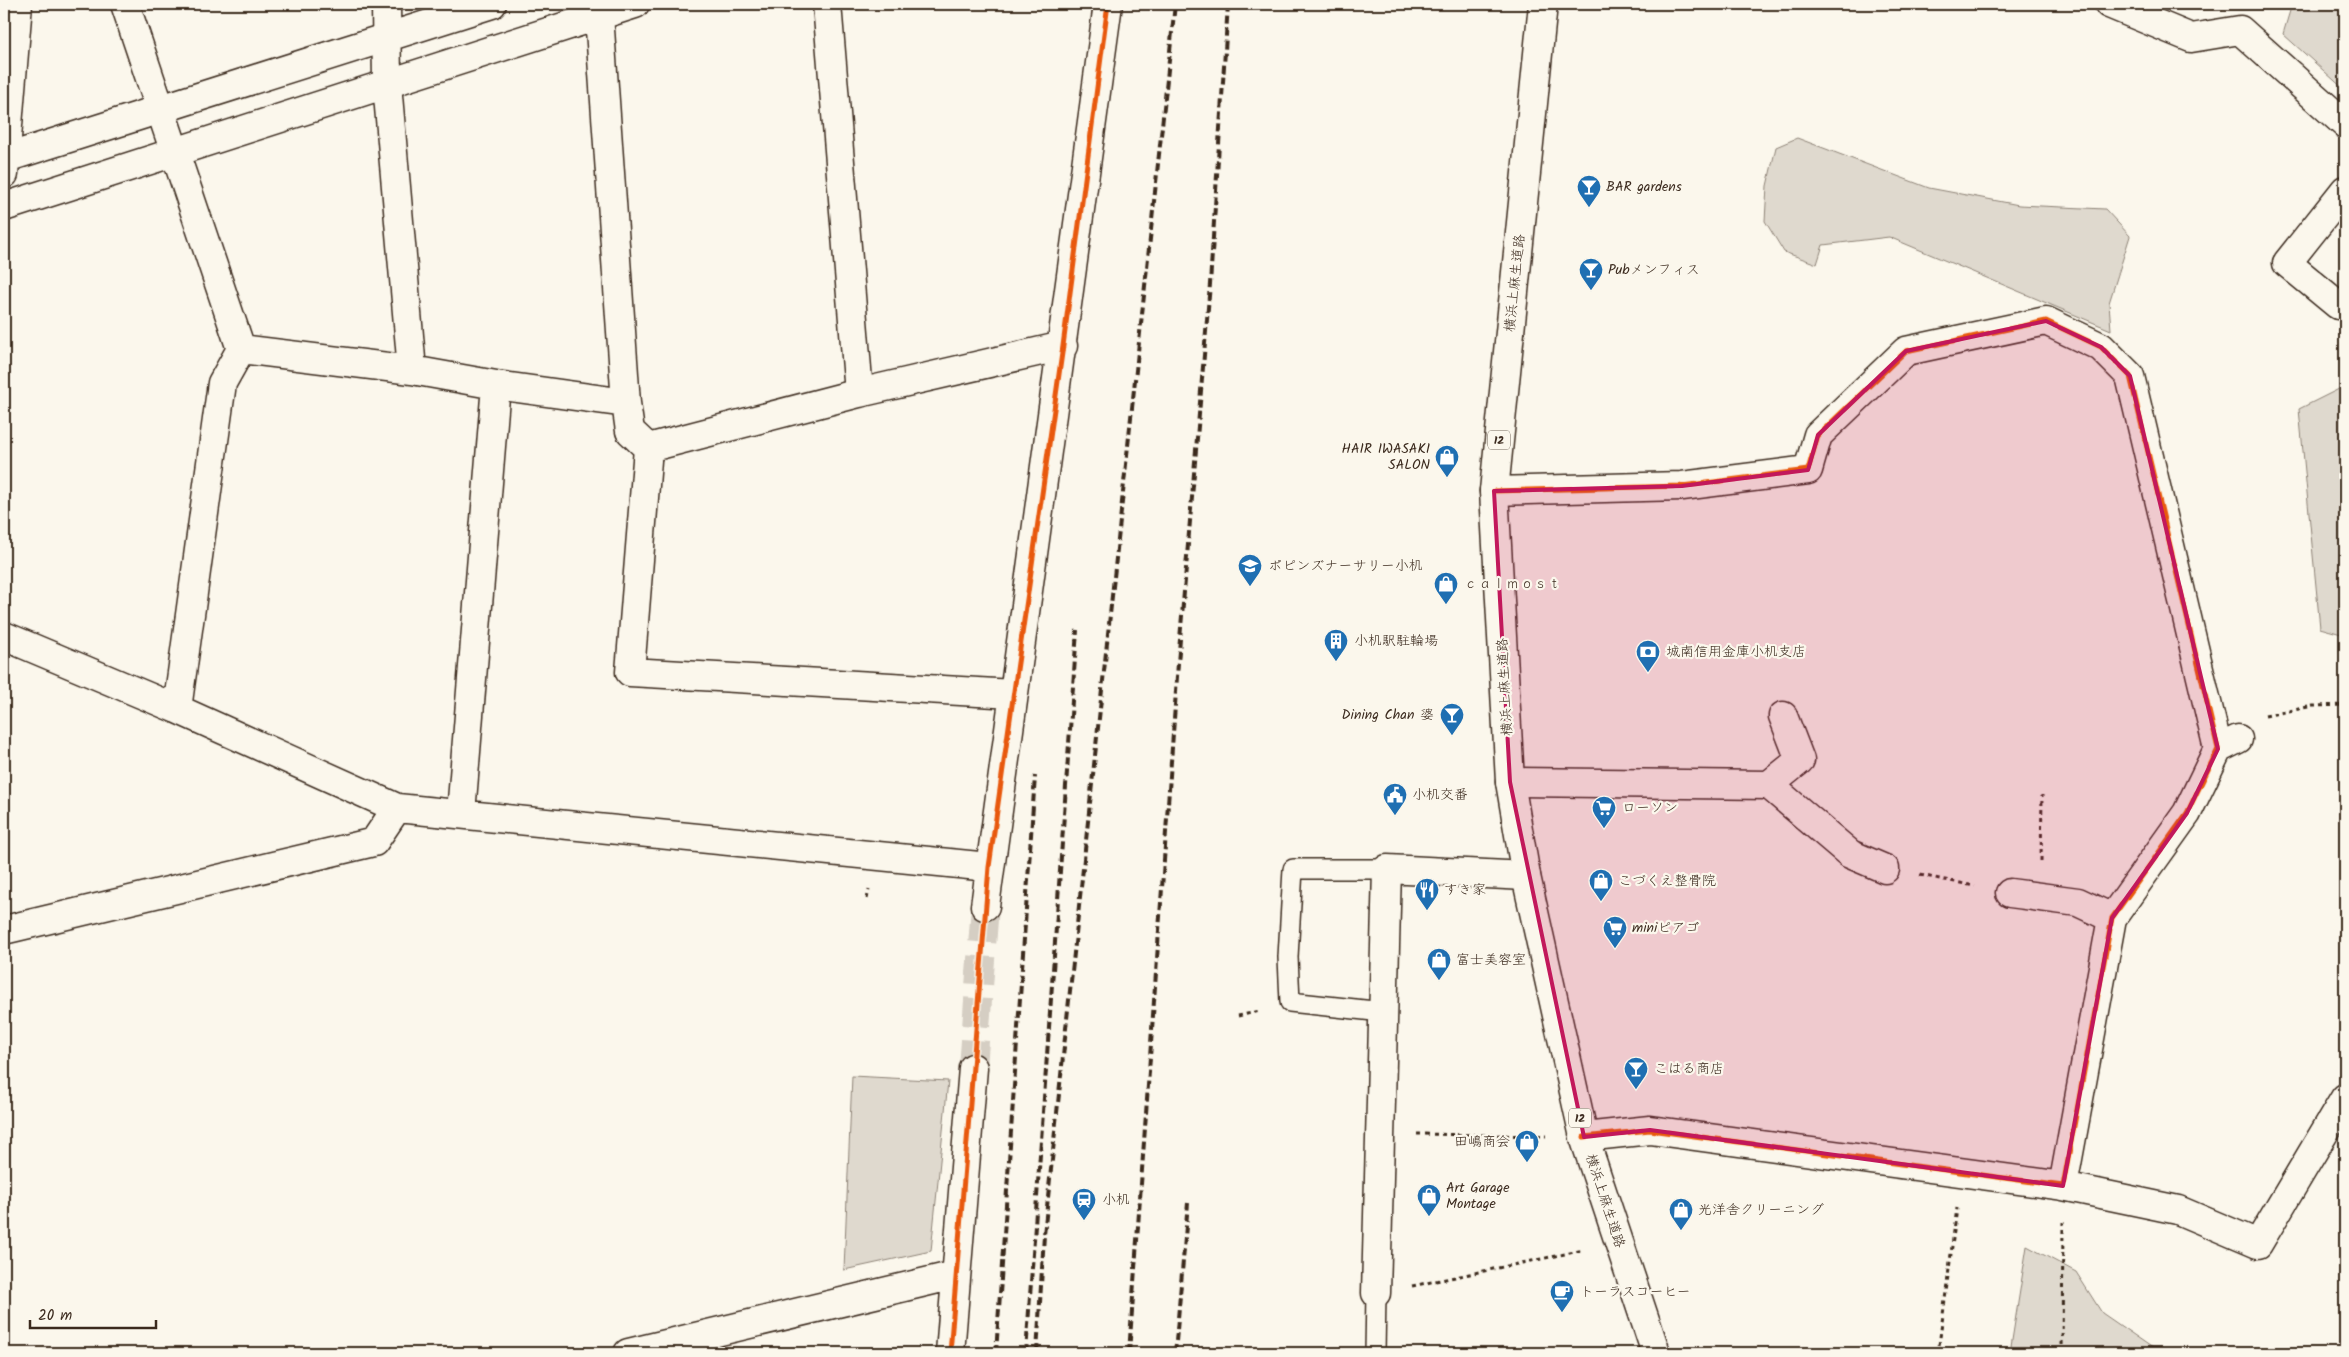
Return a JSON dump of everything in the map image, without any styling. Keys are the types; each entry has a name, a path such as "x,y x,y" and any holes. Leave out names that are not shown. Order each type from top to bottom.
{"street":[{"path":"18,4 5,167 160,110 492,4"},
{"path":"125,4 241,349 222,383 177,709"},
{"path":"386,4 388,37 387,84 412,370"},
{"path":"4,207 387,84 600,9 635,4"},
{"path":"827,4 859,393"},
{"path":"985,906 1013,694 1063,346 1108,4"},
{"name":"横浜上麻生道路","path":"1543,4 1494,491 1510,782 1526,876 1584,1137 1656,1353"},
{"path":"2109,4 2190,38 2240,30 2345,124"},
{"path":"600,9 626,403 630,431 648,448"},
{"path":"2338,305 2287,263 2345,190"},
{"path":"1494,491 1682,486 1808,470 1818,435 1906,351 2046,321 2101,347 2130,376 2228,744 2186,813 2112,918 2063,1186"},
{"path":"648,448 859,393 1063,346"},
{"path":"241,349 412,370 496,385 626,403"},
{"path":"461,813 496,385"},
{"path":"648,448 630,672 1013,694"},
{"path":"4,636 177,709 397,808 989,867"},
{"path":"1510,782 1769,784 1800,760 1783,716"},
{"path":"1769,784 1850,854 1885,869"},
{"path":"4,930 374,842 397,808"},
{"path":"1376,1293 1386,869 1526,876"},
{"path":"2010,893 2078,902 2112,918"},
{"path":"950,1353 973,1068"},
{"path":"1584,1137 1650,1130 2063,1186 2178,1210 2258,1244 2345,1098"},
{"path":"628,1353 955,1275"}],"lane":[{"path":"1384,1012 1290,1002 1288,957 1293,869 1386,869"},
{"path":"1375,1353 1376,1293"}],"path":[{"path":"2228,744 2265,715 2312,706 2345,705"},
{"path":"2039,896 2042,795"},
{"path":"1885,869 2010,893"},
{"path":"1380,1133 1584,1137"},
{"path":"1938,1353 1961,1172"},
{"path":"2062,1353 2063,1186"},
{"path":"1376,1293 1619,1243"}],"highlighted area":[{"path":"2046,321 2101,347 2130,376 2218,749 2187,813 2112,918 2063,1186 1650,1130 1584,1137 1510,782 1494,491 1682,486 1808,470 1818,435 1906,351"}],"shaded area":[{"path":"2292,4 2345,4 2345,90 2283,34"},
{"path":"1797,138 1929,188 2019,205 2105,209 2130,236 2109,303 2111,330 1889,237 1823,245 1817,264 1784,252 1765,221 1767,186 1776,147"},
{"path":"2345,386 2345,635 2320,628 2299,409"},
{"path":"852,1076 948,1081 931,1251 844,1270"},
{"path":"2027,1246 2076,1272 2102,1313 2160,1353 2010,1353"}],"tunnel":[{"path":"973,1068 985,906"}],"railway":[{"path":"1037,1353 1044,1235 1175,4"},
{"path":"1129,1353 1178,663 1210,284 1228,4"},
{"path":"1026,1353 1077,630"},
{"path":"996,1353 1035,776"},
{"path":"1175,1353 1188,1203"}],"cycle path":[{"path":"950,1353 989,867 1063,346 1108,4"},
{"path":"1494,491 1682,486 1808,470 1818,435 1906,351 2046,321 2101,347 2130,376 2218,749 2187,813 2112,918 2063,1186 1650,1130 1584,1137"}],"place":[{"name":"BAR gardens","path":"1589,208"},
{"name":"Pubメンフィス","path":"1591,291"},
{"name":"HAIR IWASAKI SALON","path":"1447,478"},
{"name":"ポピンズナーサリー小机","path":"1250,587"},
{"name":"ｃａｌｍｏｓｔ","path":"1446,605"},
{"name":"小机駅駐輪場","path":"1336,662"},
{"name":"城南信用金庫小机支店","path":"1648,673"},
{"name":"Dining Chan 婆","path":"1452,736"},
{"name":"小机交番","path":"1395,816"},
{"name":"ローソン","path":"1604,829"},
{"name":"こづくえ整骨院","path":"1601,902"},
{"name":"すき家","path":"1427,911"},
{"name":"miniピアゴ","path":"1615,949"},
{"name":"富士美容室","path":"1439,981"},
{"name":"こはる商店","path":"1636,1090"},
{"name":"田嶋商会","path":"1527,1163"},
{"name":"Art Garage Montage","path":"1429,1217"},
{"name":"小机","path":"1084,1221"},
{"name":"光洋舎クリーニング","path":"1681,1231"},
{"name":"トーラスコーヒー","path":"1562,1313"}]}
